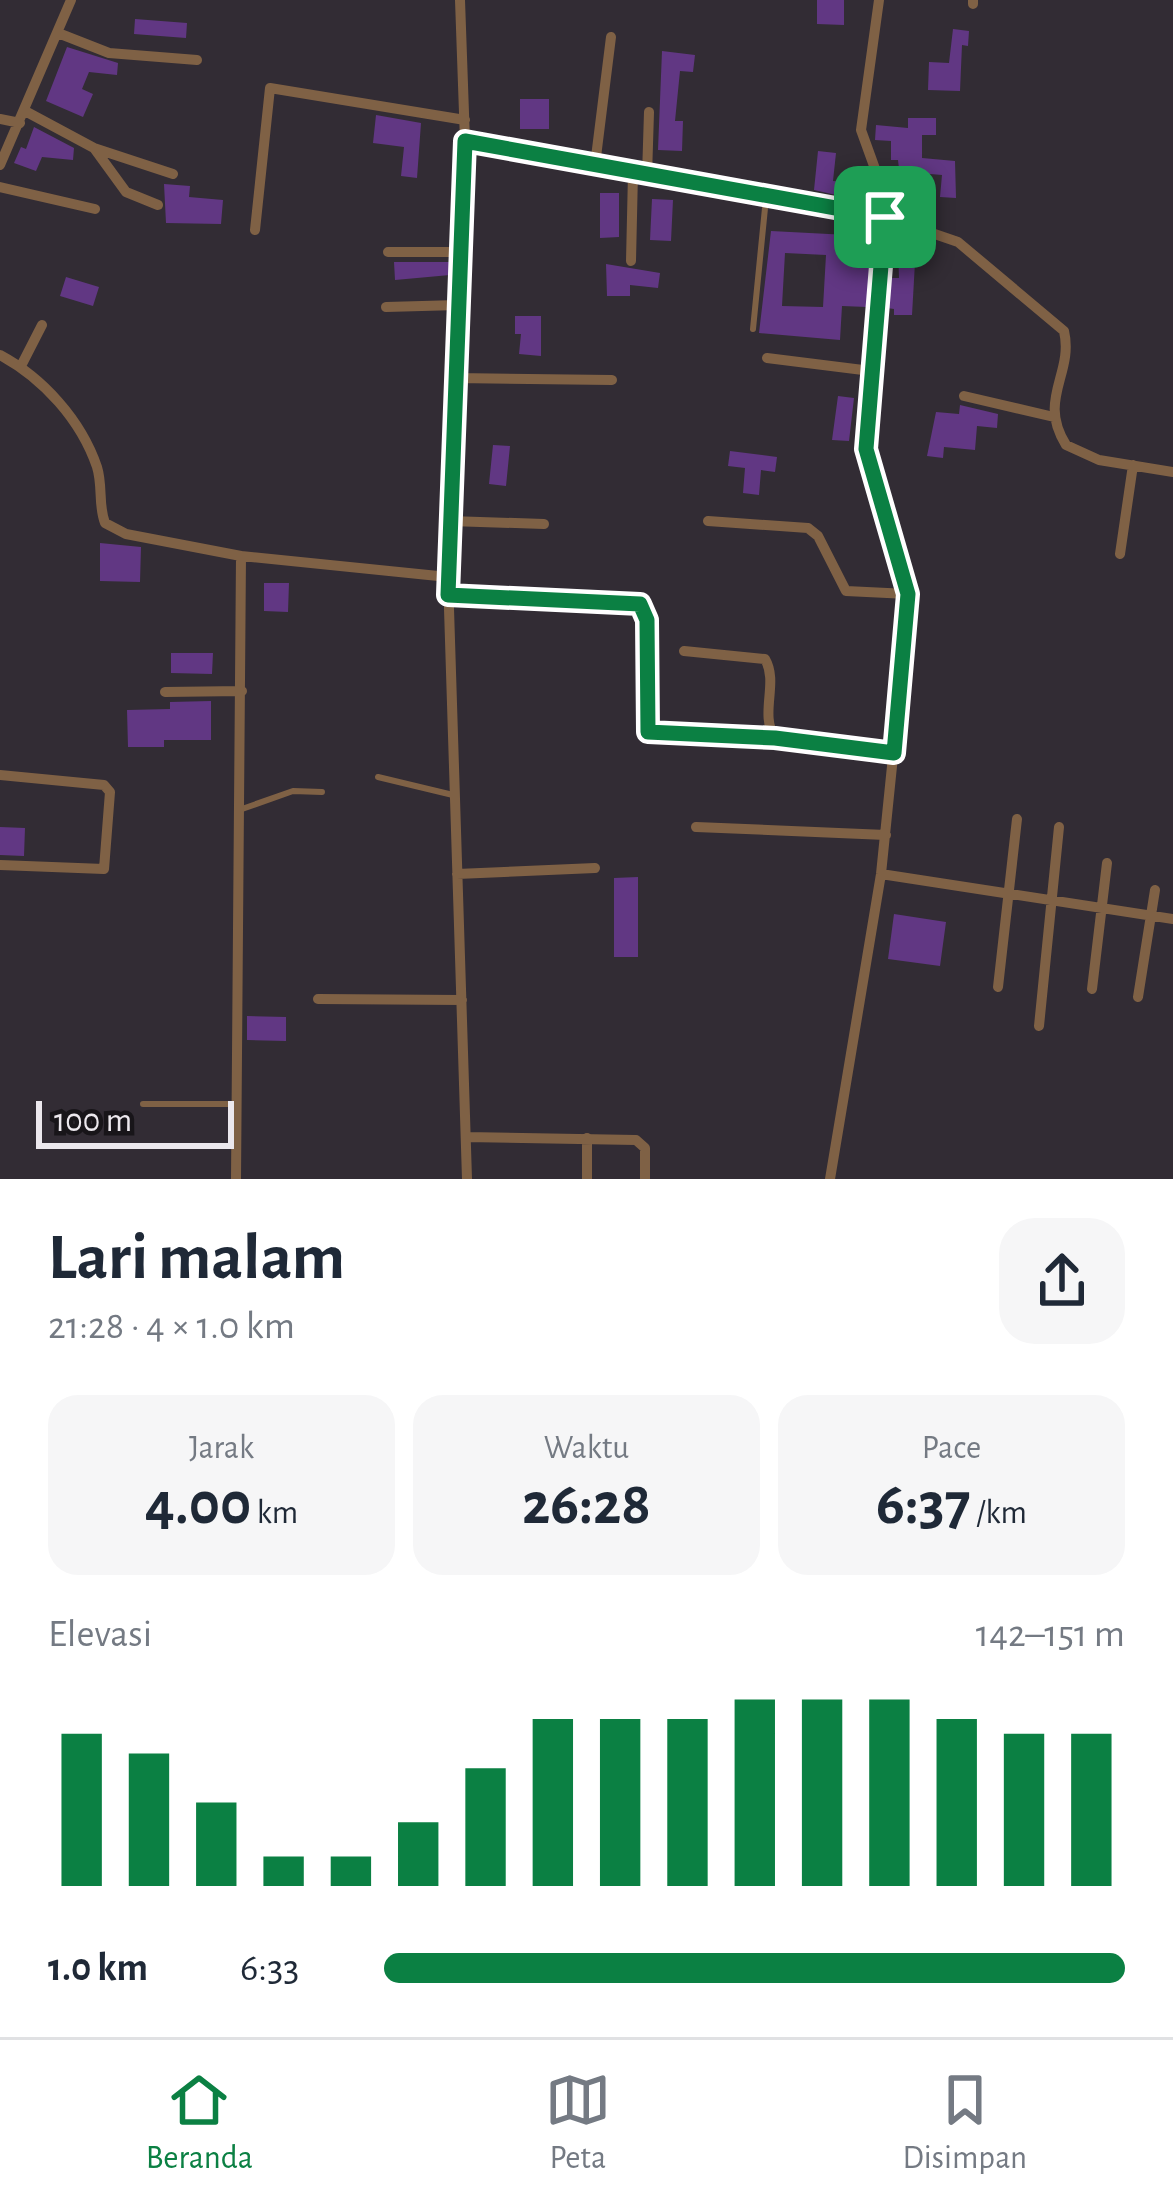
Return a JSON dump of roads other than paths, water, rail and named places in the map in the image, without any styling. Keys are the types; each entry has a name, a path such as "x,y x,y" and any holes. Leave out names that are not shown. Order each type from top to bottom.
{"street":[{"path":"0,165 71,0"},
{"path":"460,0 465,141 448,595 467,1179"},
{"path":"830,1179 881,874 908,594 866,449 885,217 878,177 861,130 879,0"},
{"path":"58,33 109,53 197,60"},
{"path":"595,165 610,37"},
{"path":"255,230 270,88 465,121"},
{"path":"647,176 649,112"},
{"path":"0,118 22,117 173,175"},
{"path":"465,141 885,217 958,242 1059,323 1066,347 1054,392 1054,417 1066,445 1081,455 1173,472"},
{"path":"94,148 126,192 158,205"},
{"path":"632,261 633,173"},
{"path":"0,187 95,209"},
{"path":"388,252 460,252"},
{"path":"386,307 458,305"},
{"path":"21,367 42,325"},
{"path":"1,358 21,367 50,393 89,449 100,479 105,523 126,534 242,556 448,577"},
{"path":"766,358 871,371"},
{"path":"455,378 612,380"},
{"path":"964,396 1054,417"},
{"path":"1120,554 1133,465"},
{"path":"450,521 544,524"},
{"path":"708,521 808,528 818,536 846,591 908,594"},
{"path":"236,1179 242,556"},
{"path":"448,595 640,604 647,620 648,732 775,738 894,753"},
{"path":"684,651 765,659 770,673 769,729 775,738"},
{"path":"165,692 242,692"},
{"path":"0,775 104,785 110,792 104,869 0,865"},
{"path":"998,987 1017,819"},
{"path":"696,827 886,835"},
{"path":"1040,1026 1059,827"},
{"path":"1093,989 1107,863"},
{"path":"458,874 595,868"},
{"path":"881,874 1173,919"},
{"path":"1138,997 1155,890"},
{"path":"318,999 462,1000"},
{"path":"466,1137 642,1143 645,1179"},
{"path":"587,1138 587,1179"}],"lane":[{"path":"753,329 766,199"},
{"path":"379,777 453,795"},
{"path":"242,809 293,791 322,792"},
{"path":"143,1104 238,1104"}]}
